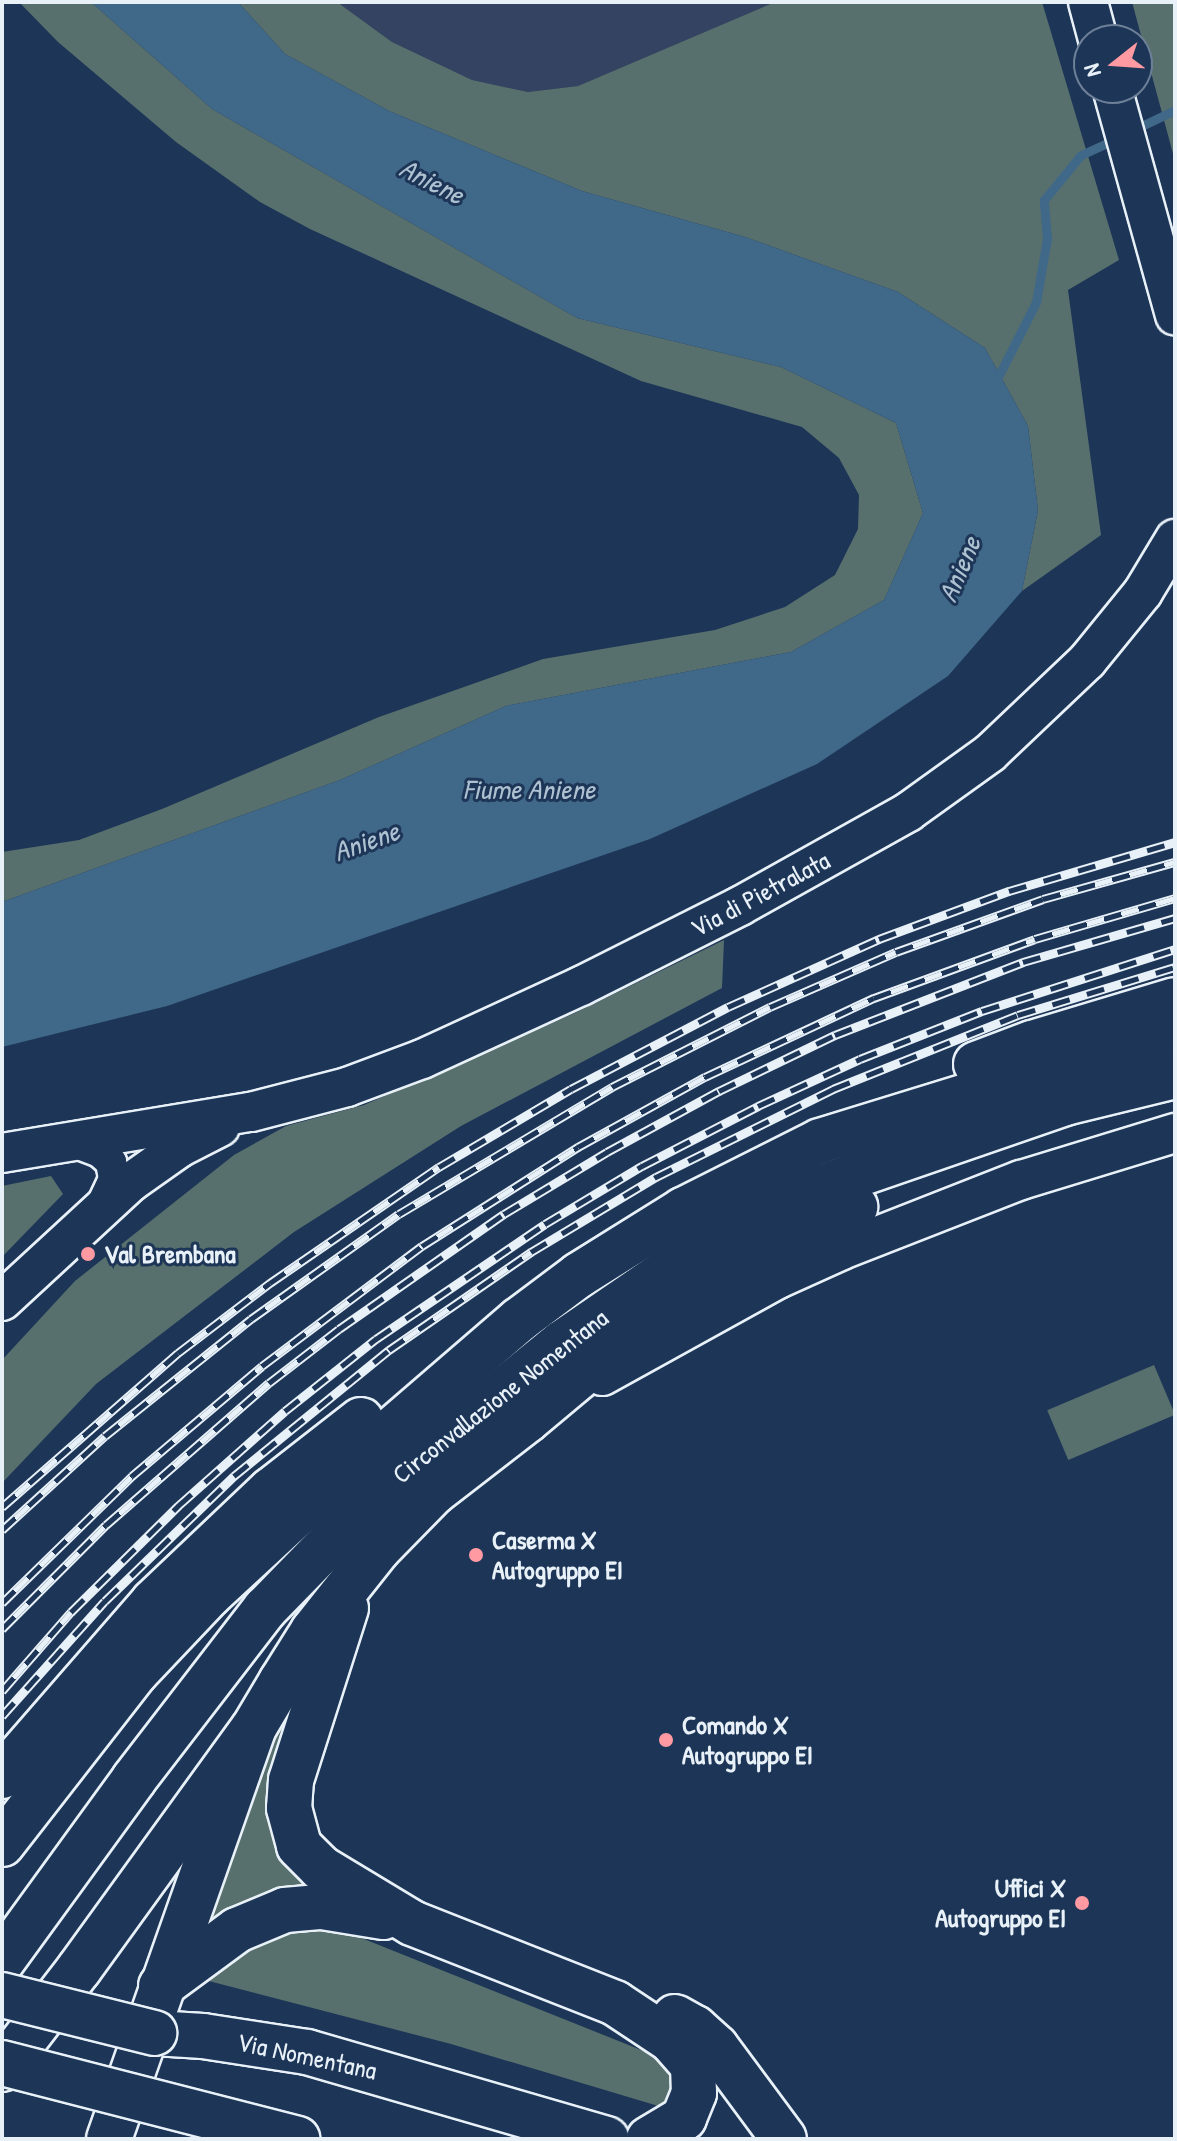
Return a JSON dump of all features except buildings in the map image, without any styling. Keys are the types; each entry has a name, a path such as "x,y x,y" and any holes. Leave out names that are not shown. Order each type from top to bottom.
{"main road":[{"path":"820,1141 886,1100 937,1079 1032,1043 1175,1000"},
{"name":"Circonvallazione Nomentana","path":"2,1844 136,1672 209,1595 337,1477 519,1320 652,1228 753,1172 820,1141 1072,1064 1175,1037"},
{"name":"Circonvallazione Nomentana","path":"2,1961 125,1791 265,1609 381,1490 562,1343 692,1254 753,1219 836,1182 1065,1103 1175,1076"},
{"path":"527,1420 619,1343 678,1299 802,1231 921,1181 1175,1100"},
{"path":"2,1776 153,1602 246,1511 356,1423 519,1320"},
{"name":"Circonvallazione Nomentana","path":"109,2139 253,1729 313,1631 357,1576 434,1492 527,1420"},
{"path":"357,1576 291,1780 291,1821 299,1846 321,1868 412,1923 615,2003 666,2012 695,2028 726,2060 784,2139"},
{"path":"253,1729 79,1969 2,2066 297,2139"},
{"path":"161,1986 237,1930 285,1910 336,1908 412,1923"},
{"name":"Via Nomentana","path":"2,1995 154,2033 239,2040 307,2052 510,2108 607,2139"},
{"path":"615,2003 671,2040 693,2065 694,2093 684,2118 649,2139"}],"street":[{"path":"1088,2 1094,24"},
{"path":"1116,104 1175,315"},
{"name":"Via di Pietralata","path":"251,1112 334,1091 398,1068 581,986 753,900 908,812 990,753 1043,705 1106,639 1170,556"},
{"path":"2,1153 251,1112"},
{"path":"2,1301 99,1211 167,1155 251,1112"},
{"name":"Circonvallazione Nomentana","path":"527,1420 724,1307 842,1250 1021,1180 1175,1133"},
{"path":"71,1141 100,1152 111,1162 114,1179 99,1211"}],"shaded area":[{"path":"337,2 775,2 578,86 528,92 472,80 392,42"}],"green space":[{"path":"19,2 91,2 212,109 577,318 781,367 896,423 923,513 884,600 791,652 506,706 340,780 2,902 2,852 79,840 162,809 379,717 543,659 715,630 785,607 835,575 858,529 859,495 839,458 802,427 641,381 310,229 260,202 176,142 58,42"},
{"path":"238,2 337,2 392,42 472,80 528,92 578,86 775,2 1042,2 1119,260 1068,290 1101,535 1022,591 1038,510 1028,426 985,348 898,292 745,237 582,191 389,111 285,54"},
{"path":"1132,2 1175,2 1175,161 1153,80 1153,24 1138,24"},
{"path":"724,940 722,988 461,1126 294,1232 96,1384 2,1483 2,1360 75,1281 234,1155 286,1126 364,1105 575,1013"},
{"path":"51,1176 63,1194 2,1257 2,1186"},
{"path":"1154,1365 1175,1415 1068,1460 1047,1410"},
{"path":"302,1690 268,1800 268,1817 270,1832 283,1859 322,1892 202,1935 267,1744"},
{"path":"329,1925 681,2066 665,2108 451,2044 205,1980 208,1971 272,1933"}],"water":[{"name":"Fiume Aniene","path":"91,2 238,2 285,54 389,111 582,191 745,237 898,292 985,348 1028,426 1038,510 1022,591 948,676 817,764 650,839 167,1006 2,1047 2,902 340,780 506,706 791,652 884,600 923,513 896,423 781,367 577,318 212,109"}],"waterway":[{"path":"1131,131 1175,110"},
{"path":"999,375 1036,302 1047,238 1044,200 1081,155 1118,138"}],"railway":[{"path":"2,1507 178,1353 270,1283 439,1167 571,1089 728,1007 879,939 1009,891 1175,842"},
{"path":"2,1530 105,1436 251,1319 399,1214 612,1087 770,1007 896,952 1043,899 1175,862"},
{"path":"2,1603 132,1476 262,1366 422,1246 578,1147 705,1077 874,998 1035,939 1175,898"},
{"path":"2,1629 106,1525 269,1383 339,1329 504,1214 607,1152 719,1091 835,1035 1023,962 1175,918"},
{"path":"2,1691 71,1612 178,1506 285,1411 376,1339 545,1224 642,1166 758,1106 860,1059 982,1011 1175,949"},
{"path":"2,1716 105,1601 234,1476 389,1350 531,1252 656,1177 833,1089 1018,1015 1175,967"}],"place":[{"name":"Val Brembana","path":"88,1254"},
{"name":"Caserma X Autogruppo EI","path":"476,1555"},
{"name":"Comando X Autogruppo EI","path":"666,1740"},
{"name":"Uffici X Autogruppo EI","path":"1082,1903"}],"water label":[{"name":"Aniene","path":"432,181"},
{"name":"Aniene","path":"959,569"},
{"name":"Aniene","path":"366,841"}]}
